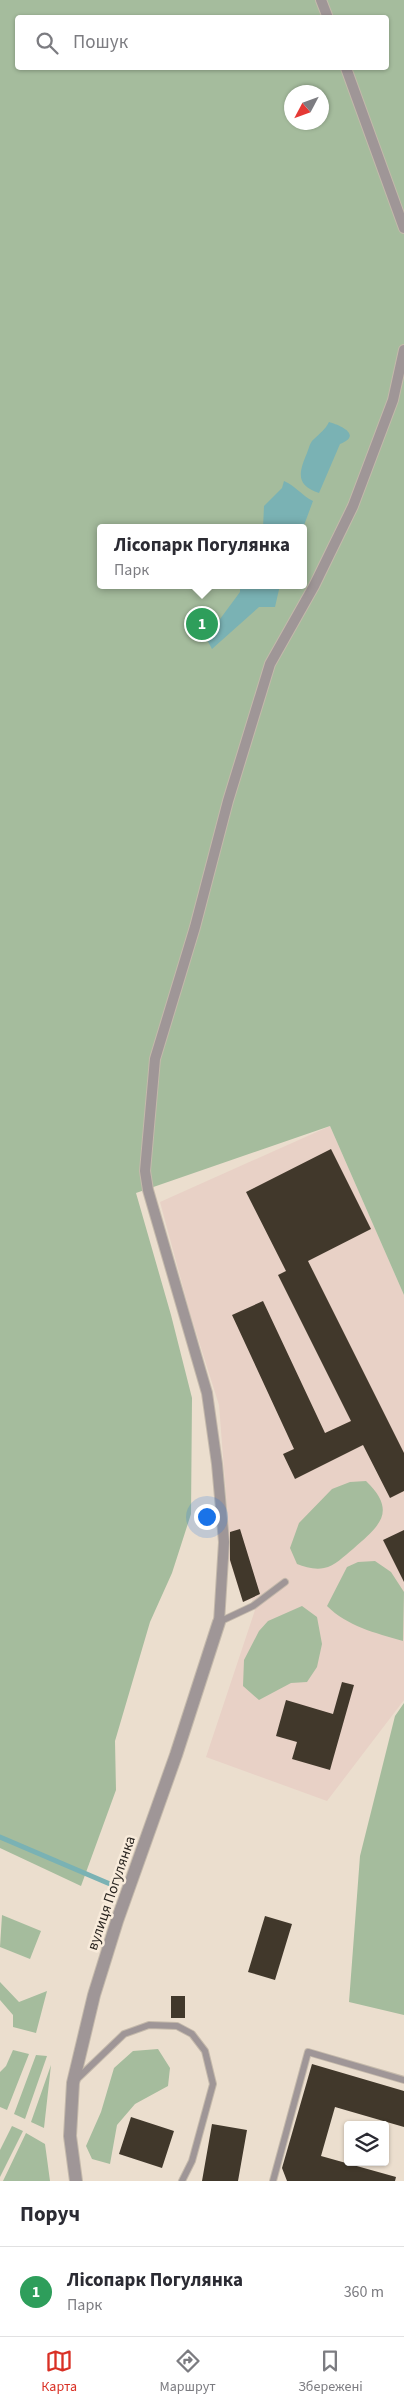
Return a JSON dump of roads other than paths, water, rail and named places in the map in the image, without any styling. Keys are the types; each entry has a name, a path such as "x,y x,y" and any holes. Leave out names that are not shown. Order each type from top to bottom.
{"street":[{"path":"321,0 327,15"},
{"path":"347,70 404,228"},
{"path":"219,1622 224,1542 213,1426 207,1393 148,1190 145,1172 155,1059 195,927 228,801 270,664 314,586 353,506 393,400 404,350"},
{"name":"вулиця Погулянка","path":"76,2181 70,2136 73,2083 94,1995 117,1921 176,1755 219,1622"}],"lane":[{"path":"219,1622 253,1606 284,1582"},
{"path":"73,2083 124,2034 149,2024 177,2026 192,2034 205,2051 213,2084 192,2161 182,2181"},
{"path":"273,2181 308,2052 404,2080"}],"water":[{"path":"329,422 339,425 350,434 350,437 347,441 340,444 319,493 306,486 301,477 301,472 311,443"},
{"path":"284,481 313,501 304,524 263,524 264,506 282,488"},
{"path":"240,589 279,589 275,607 259,607 212,649 206,638 240,592"}],"waterway":[{"path":"0,1837 110,1884"}],"place":[{"name":"Лісопарк Погулянка","path":"202,624"}]}
